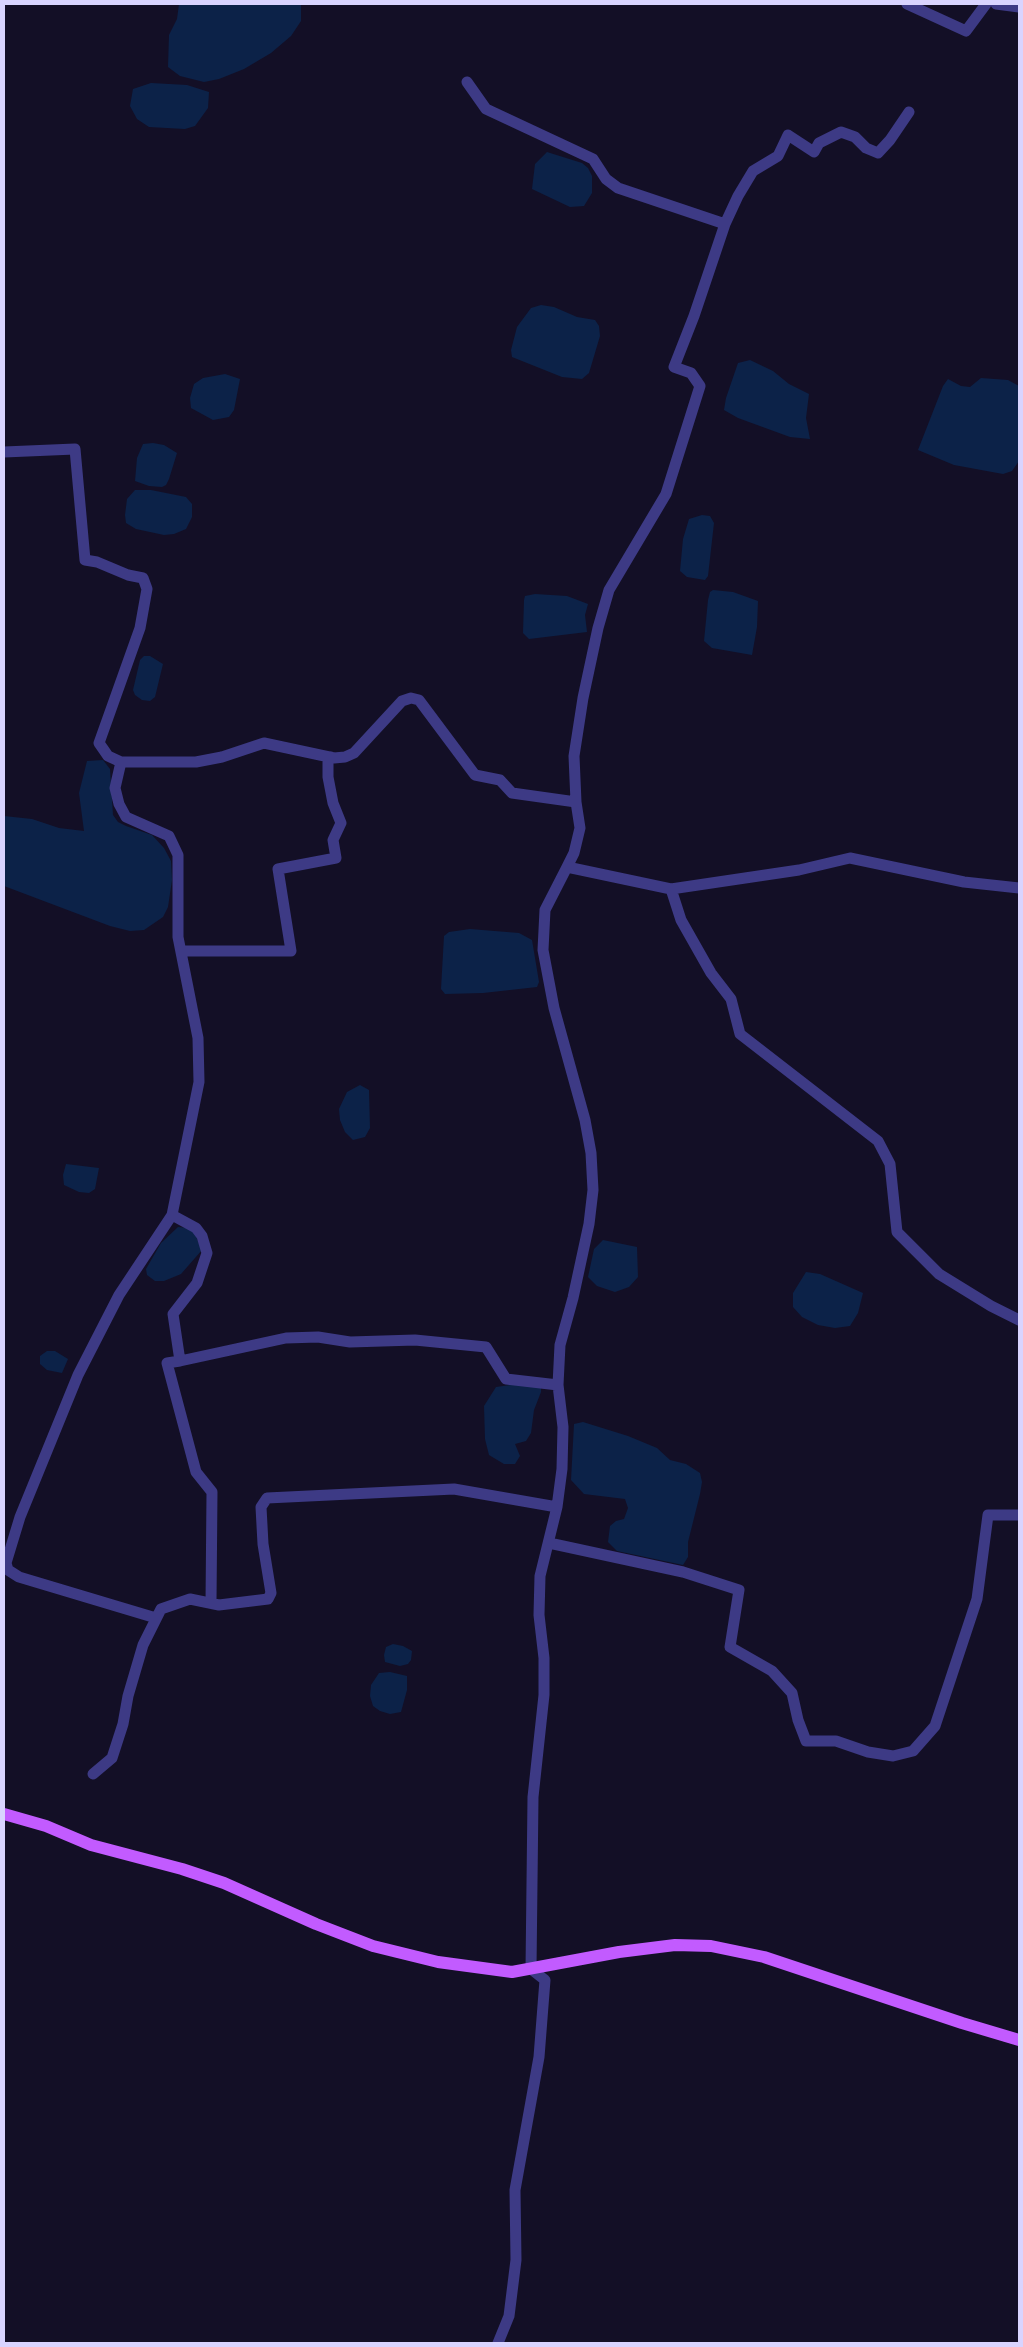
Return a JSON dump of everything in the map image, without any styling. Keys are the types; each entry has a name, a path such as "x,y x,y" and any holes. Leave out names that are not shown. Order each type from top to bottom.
{"main road":[{"path":"4,1814 46,1826 91,1845 182,1869 224,1883 316,1924 373,1946 438,1962 512,1972 619,1952 674,1945 711,1946 764,1957 1019,2040"}],"street":[{"path":"907,4 966,31 986,4"},
{"path":"996,4 1019,7"},
{"path":"468,82 486,109 593,159 606,178 618,188 725,224"},
{"path":"498,2343 509,2316 516,2260 515,2190 539,2057 545,1980 531,1969 532,1797 544,1695 544,1658 539,1615 540,1576 549,1543 562,1469 563,1427 558,1385 560,1345 573,1298 589,1224 593,1190 591,1153 585,1120 554,1008 543,950 545,910 574,853 580,828 576,802 574,756 583,698 598,628 609,590 666,494 700,386 691,373 674,367 694,316 725,224 738,196 753,171 778,156 788,135 814,152 819,143 841,132 854,137 866,148 878,153 890,140 908,112"},
{"path":"4,452 75,450 85,560 97,562 128,576 143,578 147,589 140,628 99,743 108,756 121,762 196,762 222,757 264,743 331,758 345,756 354,753 402,701 411,698 419,700 475,775 500,780 512,793 576,802"},
{"path":"181,951 292,951 278,869 336,858 333,840 341,823 333,803 328,777 328,762 331,758"},
{"path":"19,1577 8,1570 6,1563 20,1516 78,1375 119,1295 172,1215 200,1082 198,1038 178,936 178,855 169,836 126,817 119,804 115,788 121,762"},
{"path":"568,867 671,889 799,870 850,858 964,882 1019,888"},
{"path":"671,889 681,920 711,973 731,999 740,1034 878,1141 890,1164 897,1232 939,1274 1019,1320"},
{"path":"172,1215 196,1228 202,1236 207,1253 197,1283 172,1314 180,1361"},
{"path":"211,1603 212,1492 196,1472 167,1363 286,1338 318,1337 350,1342 415,1340 486,1347 506,1379 558,1385"},
{"path":"93,1774 112,1758 123,1724 128,1696 143,1645 161,1609 190,1599 219,1605 268,1600 271,1593 263,1544 261,1507 267,1498 454,1489 556,1507"},
{"path":"549,1543 682,1572 739,1590 730,1646 772,1671 792,1693 798,1720 806,1741 836,1741 868,1752 893,1756 913,1750 935,1726 977,1599 988,1515 1019,1515"},
{"path":"4,1574 156,1618"}],"water":[{"path":"179,4 301,4 301,21 291,36 271,53 244,69 219,79 204,82 180,76 168,67 169,35 177,19"},
{"path":"151,83 187,85 209,92 208,108 195,126 185,129 149,127 137,119 130,106 133,89"},
{"path":"547,152 582,163 588,168 592,176 592,193 584,206 570,207 532,189 535,164"},
{"path":"541,305 554,307 577,317 595,320 599,326 600,336 589,373 582,379 562,377 512,357 511,350 517,327 531,308"},
{"path":"750,360 773,371 789,384 809,394 806,418 810,439 790,437 738,418 724,410 726,398 738,363"},
{"path":"225,374 240,379 234,410 229,417 213,420 191,408 190,398 194,384 203,378"},
{"path":"981,378 1008,380 1019,386 1019,461 1012,471 1003,474 954,465 918,450 943,386 948,379 961,386 970,387"},
{"path":"143,444 164,445 177,453 169,479 166,485 162,487 149,486 135,481 137,458"},
{"path":"135,490 151,490 186,497 192,504 192,517 186,529 174,534 164,535 136,529 126,523 127,499"},
{"path":"702,515 710,516 714,523 708,576 705,580 687,577 680,571 683,539 689,519"},
{"path":"713,590 733,592 758,601 757,627 752,655 712,648 704,641 708,600 710,592"},
{"path":"535,594 567,596 588,604 585,615 587,632 529,639 523,633 524,600 525,596"},
{"path":"144,656 150,656 163,664 155,697 150,701 142,700 135,695 133,690 140,660"},
{"path":"103,760 110,769 113,815 118,822 152,835 164,848 171,861 172,880 168,907 163,917 144,930 130,931 110,926 4,886 4,816 32,819 59,828 84,831 79,793 87,761"},
{"path":"470,929 519,933 532,940 539,982 537,987 483,993 445,994 441,989 444,936 449,932"},
{"path":"360,1085 369,1090 370,1128 365,1137 353,1140 345,1132 340,1120 339,1109 347,1092"},
{"path":"66,1164 99,1168 95,1189 89,1193 79,1192 64,1185 63,1175"},
{"path":"178,1227 189,1228 195,1234 202,1250 181,1274 164,1281 155,1281 147,1275 146,1269 161,1243"},
{"path":"603,1240 637,1247 638,1277 629,1287 615,1292 597,1286 588,1277 594,1249"},
{"path":"806,1272 820,1274 863,1293 858,1313 850,1326 835,1328 818,1325 802,1317 793,1307 793,1293"},
{"path":"47,1351 55,1351 68,1359 62,1373 47,1370 40,1364 40,1356"},
{"path":"517,1384 541,1388 541,1392 534,1410 531,1433 526,1441 515,1444 520,1456 515,1464 504,1464 489,1455 485,1439 484,1406 496,1387"},
{"path":"583,1422 628,1436 657,1448 670,1460 686,1464 700,1473 702,1482 700,1494 688,1542 688,1557 683,1565 617,1551 608,1542 610,1526 616,1521 624,1519 628,1508 625,1499 584,1494 571,1480 574,1424"},
{"path":"393,1644 403,1646 412,1651 411,1660 408,1664 400,1666 385,1662 386,1647"},
{"path":"390,1672 407,1676 407,1690 401,1712 390,1714 380,1711 373,1706 370,1696 371,1685 379,1673"}]}
